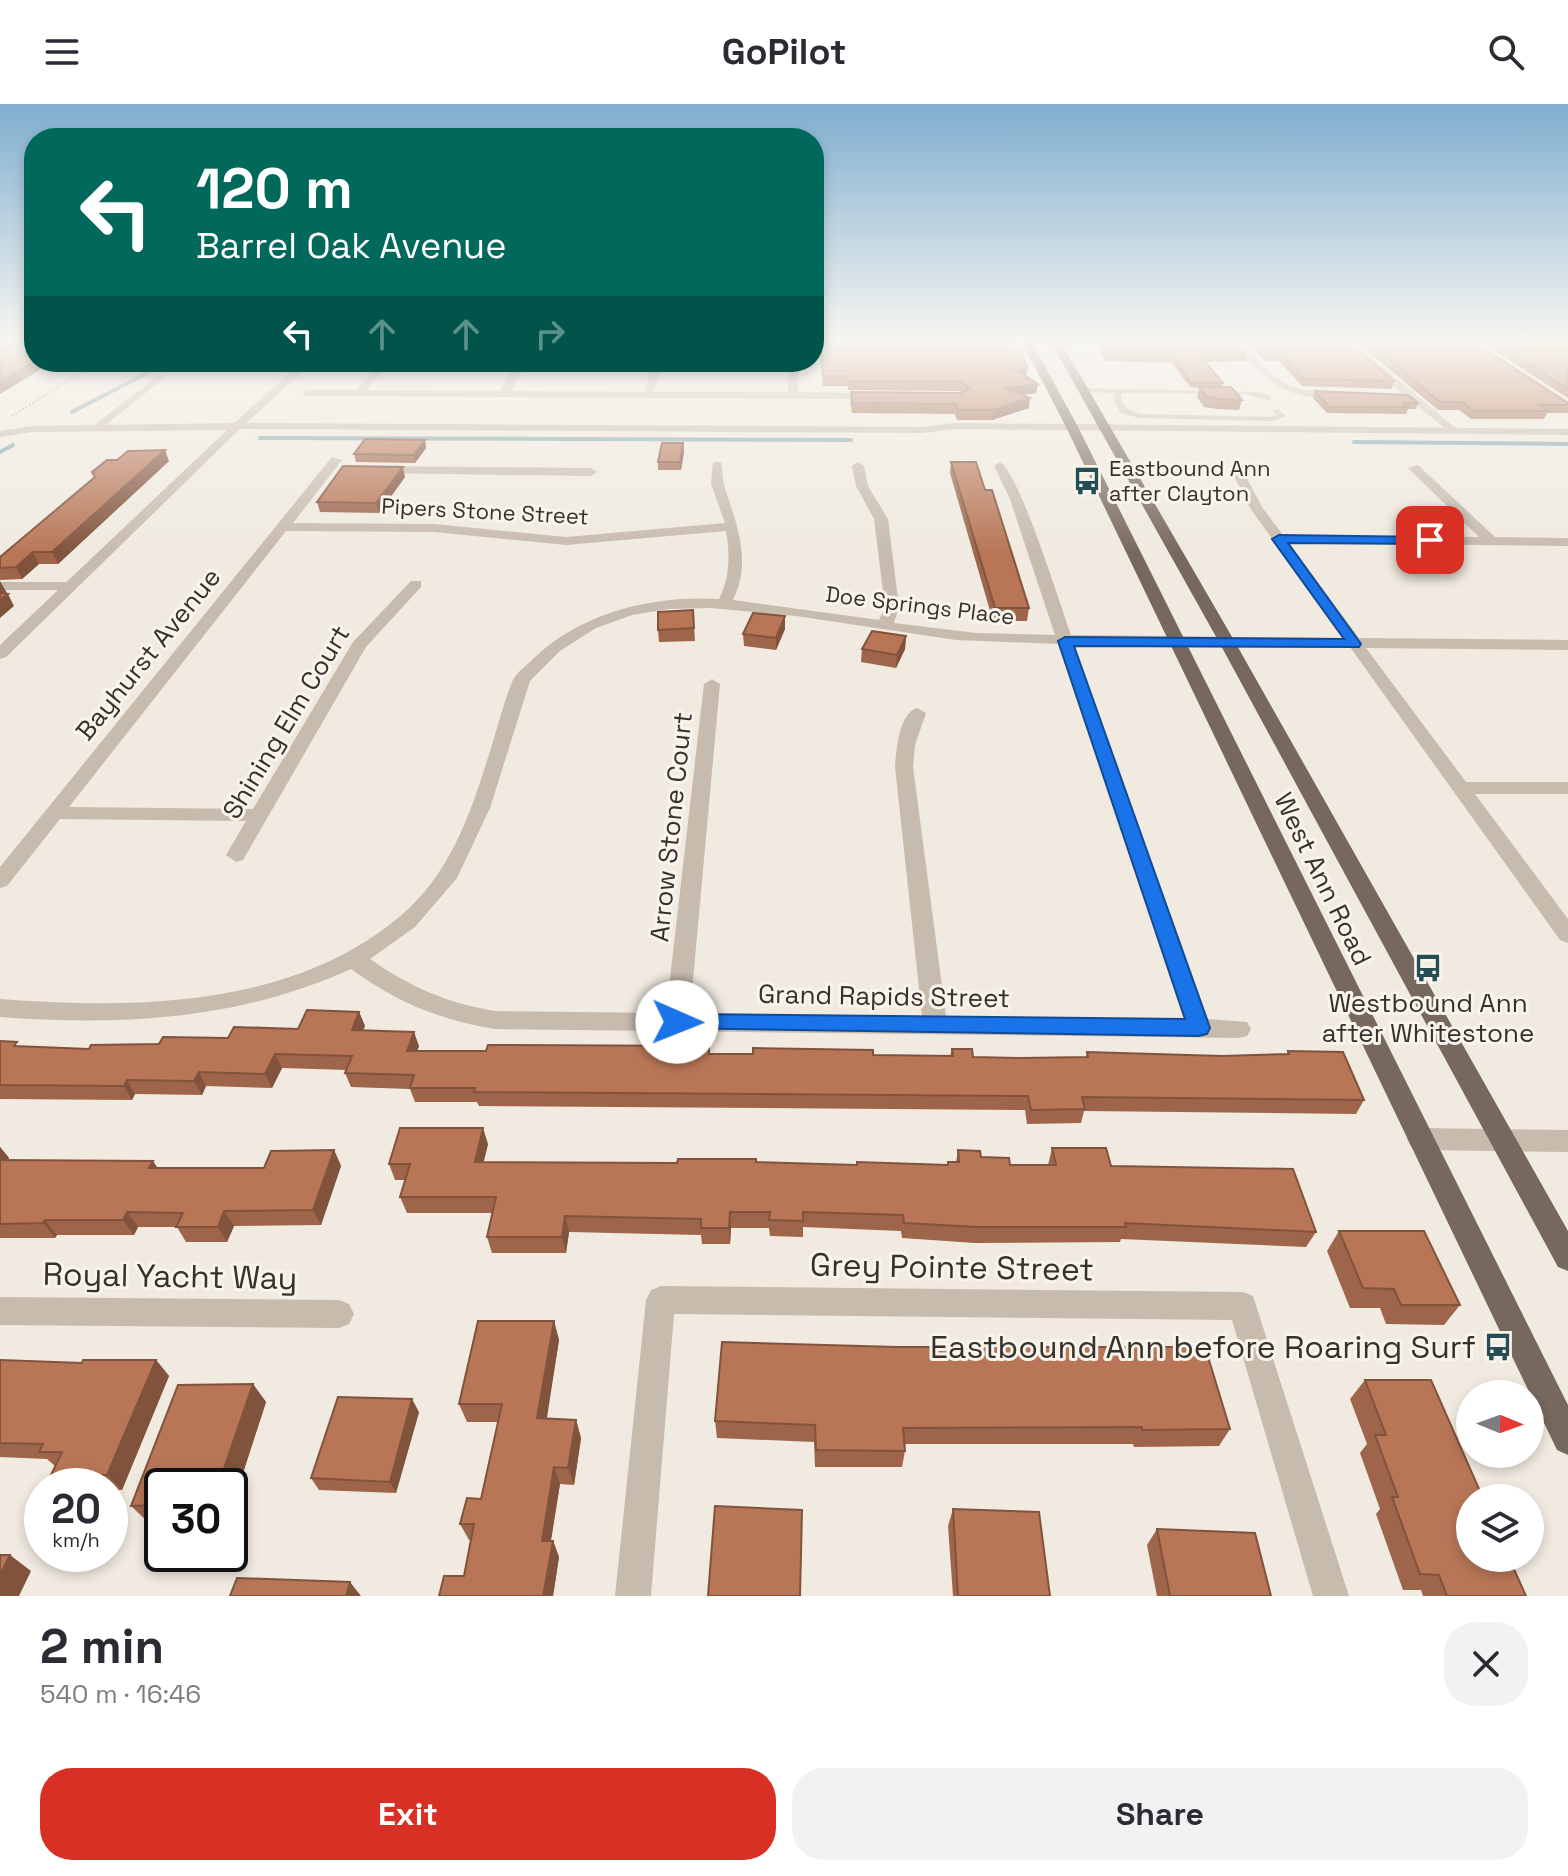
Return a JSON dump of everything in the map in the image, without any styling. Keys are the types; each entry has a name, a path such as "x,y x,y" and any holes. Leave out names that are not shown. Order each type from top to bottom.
{"main road":[{"name":"West Ann Road","path":"1064,414 1568,1439"},
{"name":"West Ann Road","path":"1099,414 1568,1258"}],"street":[{"path":"0,654 251,414"},
{"path":"3,423 32,429"},
{"path":"0,434 32,429 237,426 922,430 952,436 1074,432 1568,432"},
{"path":"717,465 716,487 735,540 732,589 725,602"},
{"name":"Bayhurst Avenue","path":"0,881 283,527 336,466"},
{"path":"858,466 862,486 881,519 892,607 885,626"},
{"path":"1000,466 1016,499 1199,1028"},
{"path":"1236,468 1256,508 1568,935"},
{"path":"1414,468 1491,541"},
{"path":"372,470 591,472"},
{"name":"Pipers Stone Street","path":"283,527 434,528 566,541 732,526"},
{"path":"1279,539 1568,542"},
{"name":"Shining Elm Court","path":"236,855 359,645 416,584"},
{"path":"0,586 70,586"},
{"name":"Doe Springs Place","path":"0,1008 175,1010 216,1005 297,983 368,951 400,929 447,878 473,825 522,679 541,656 560,641 606,619 655,606 725,602 961,637 1065,641 1568,645"},
{"name":"Arrow Stone Court","path":"677,1022 712,684"},
{"path":"917,713 906,745 904,767 935,1025"},
{"path":"1460,788 1568,788"},
{"path":"54,813 260,815"},
{"name":"Grand Rapids Street","path":"352,958 394,989 428,1006 458,1015 495,1020 1239,1029"},
{"path":"1420,1139 1568,1141"},
{"name":"Grey Pointe Street","path":"633,1596 661,1300 1243,1306 1331,1596"},
{"name":"Royal Yacht Way","path":"0,1311 339,1314"}],"lane":[{"path":"95,429 115,414"},
{"path":"1140,414 1280,418 1280,414"},
{"path":"1250,414 1253,417"},
{"path":"1433,414 1454,431"},
{"path":"1213,417 1226,434"}],"building":[{"path":"365,439 425,440 414,455 354,454"},
{"path":"662,443 683,443 680,462 658,462"},
{"path":"165,450 52,552 33,552 16,567 0,568 0,557 95,477 92,472 107,460 117,460 128,451"},
{"path":"951,462 976,462 985,490 992,490 1029,608 995,608"},
{"path":"343,466 403,467 376,503 317,502"},
{"path":"693,610 694,628 658,630 658,612"},
{"path":"753,613 785,616 776,638 743,634"},
{"path":"872,631 906,636 897,655 862,649"},
{"path":"307,1010 359,1012 352,1030 414,1032 407,1051 486,1051 488,1045 709,1046 709,1054 753,1054 753,1048 873,1050 873,1055 953,1056 952,1049 972,1049 973,1057 1020,1058 1088,1057 1087,1052 1222,1056 1289,1054 1288,1051 1343,1052 1364,1100 1082,1097 1085,1109 1031,1110 1028,1096 474,1092 475,1088 410,1088 414,1075 345,1073 352,1056 275,1054 265,1074 199,1072 194,1081 127,1080 124,1086 0,1085 0,1041 17,1042 14,1046 89,1049 91,1045 159,1044 163,1037 228,1038 234,1027 298,1029"},
{"path":"400,1128 483,1128 475,1162 677,1163 678,1159 756,1159 756,1162 948,1165 948,1162 959,1162 958,1150 980,1151 981,1157 1009,1158 1010,1165 1056,1165 1052,1148 1106,1148 1111,1166 1293,1169 1316,1232 1125,1223 1126,1227 978,1227 904,1223 903,1215 803,1212 803,1221 769,1220 770,1212 730,1212 729,1228 701,1228 701,1219 565,1216 562,1237 487,1237 496,1197 400,1197 410,1164 389,1164"},
{"path":"334,1150 313,1210 224,1211 218,1227 176,1227 183,1213 127,1212 123,1220 45,1220 43,1223 0,1224 0,1160 153,1161 149,1168 264,1168 271,1151"},
{"path":"1339,1231 1424,1231 1460,1305 1401,1305 1394,1289 1363,1288"},
{"path":"478,1321 554,1321 537,1418 576,1420 568,1468 554,1467 542,1541 553,1541 543,1596 439,1596 444,1576 464,1576 474,1524 460,1524 467,1498 481,1499 502,1404 459,1404"},
{"path":"722,1342 897,1347 1205,1347 1230,1429 903,1428 905,1451 816,1450 815,1425 715,1421"},
{"path":"0,1360 82,1363 83,1360 156,1360 110,1468 54,1468 62,1452 39,1452 43,1444 0,1443"},
{"path":"1365,1380 1431,1380 1456,1437 1456,1468 1470,1468 1477,1484 1456,1484 1456,1572 1515,1572 1526,1596 1447,1596 1439,1575 1420,1574 1392,1497 1398,1497 1375,1435 1386,1435"},
{"path":"253,1384 224,1468 146,1468 178,1385"},
{"path":"338,1397 412,1399 390,1482 311,1478"},
{"path":"144,1473 144,1506 131,1506"},
{"path":"715,1506 802,1510 800,1596 708,1596"},
{"path":"953,1509 1039,1512 1050,1596 958,1596"},
{"path":"1157,1529 1255,1533 1271,1596 1170,1596"},
{"path":"0,1555 10,1555 0,1575"},
{"path":"237,1578 350,1582 346,1596 230,1596"}],"waterway":[{"path":"260,438 851,440"},
{"path":"1354,442 1568,444"},
{"path":"0,452 13,445"}],"place":[{"name":"Eastbound Ann after Clayton","path":"1087,481"},
{"name":"Westbound Ann after Whitestone","path":"1428,968"},
{"name":"Eastbound Ann before Roaring Surf","path":"1498,1347"}],"route":[{"path":"677,1022 1199,1028 1065,641 1354,644 1279,539 1430,540"}]}
